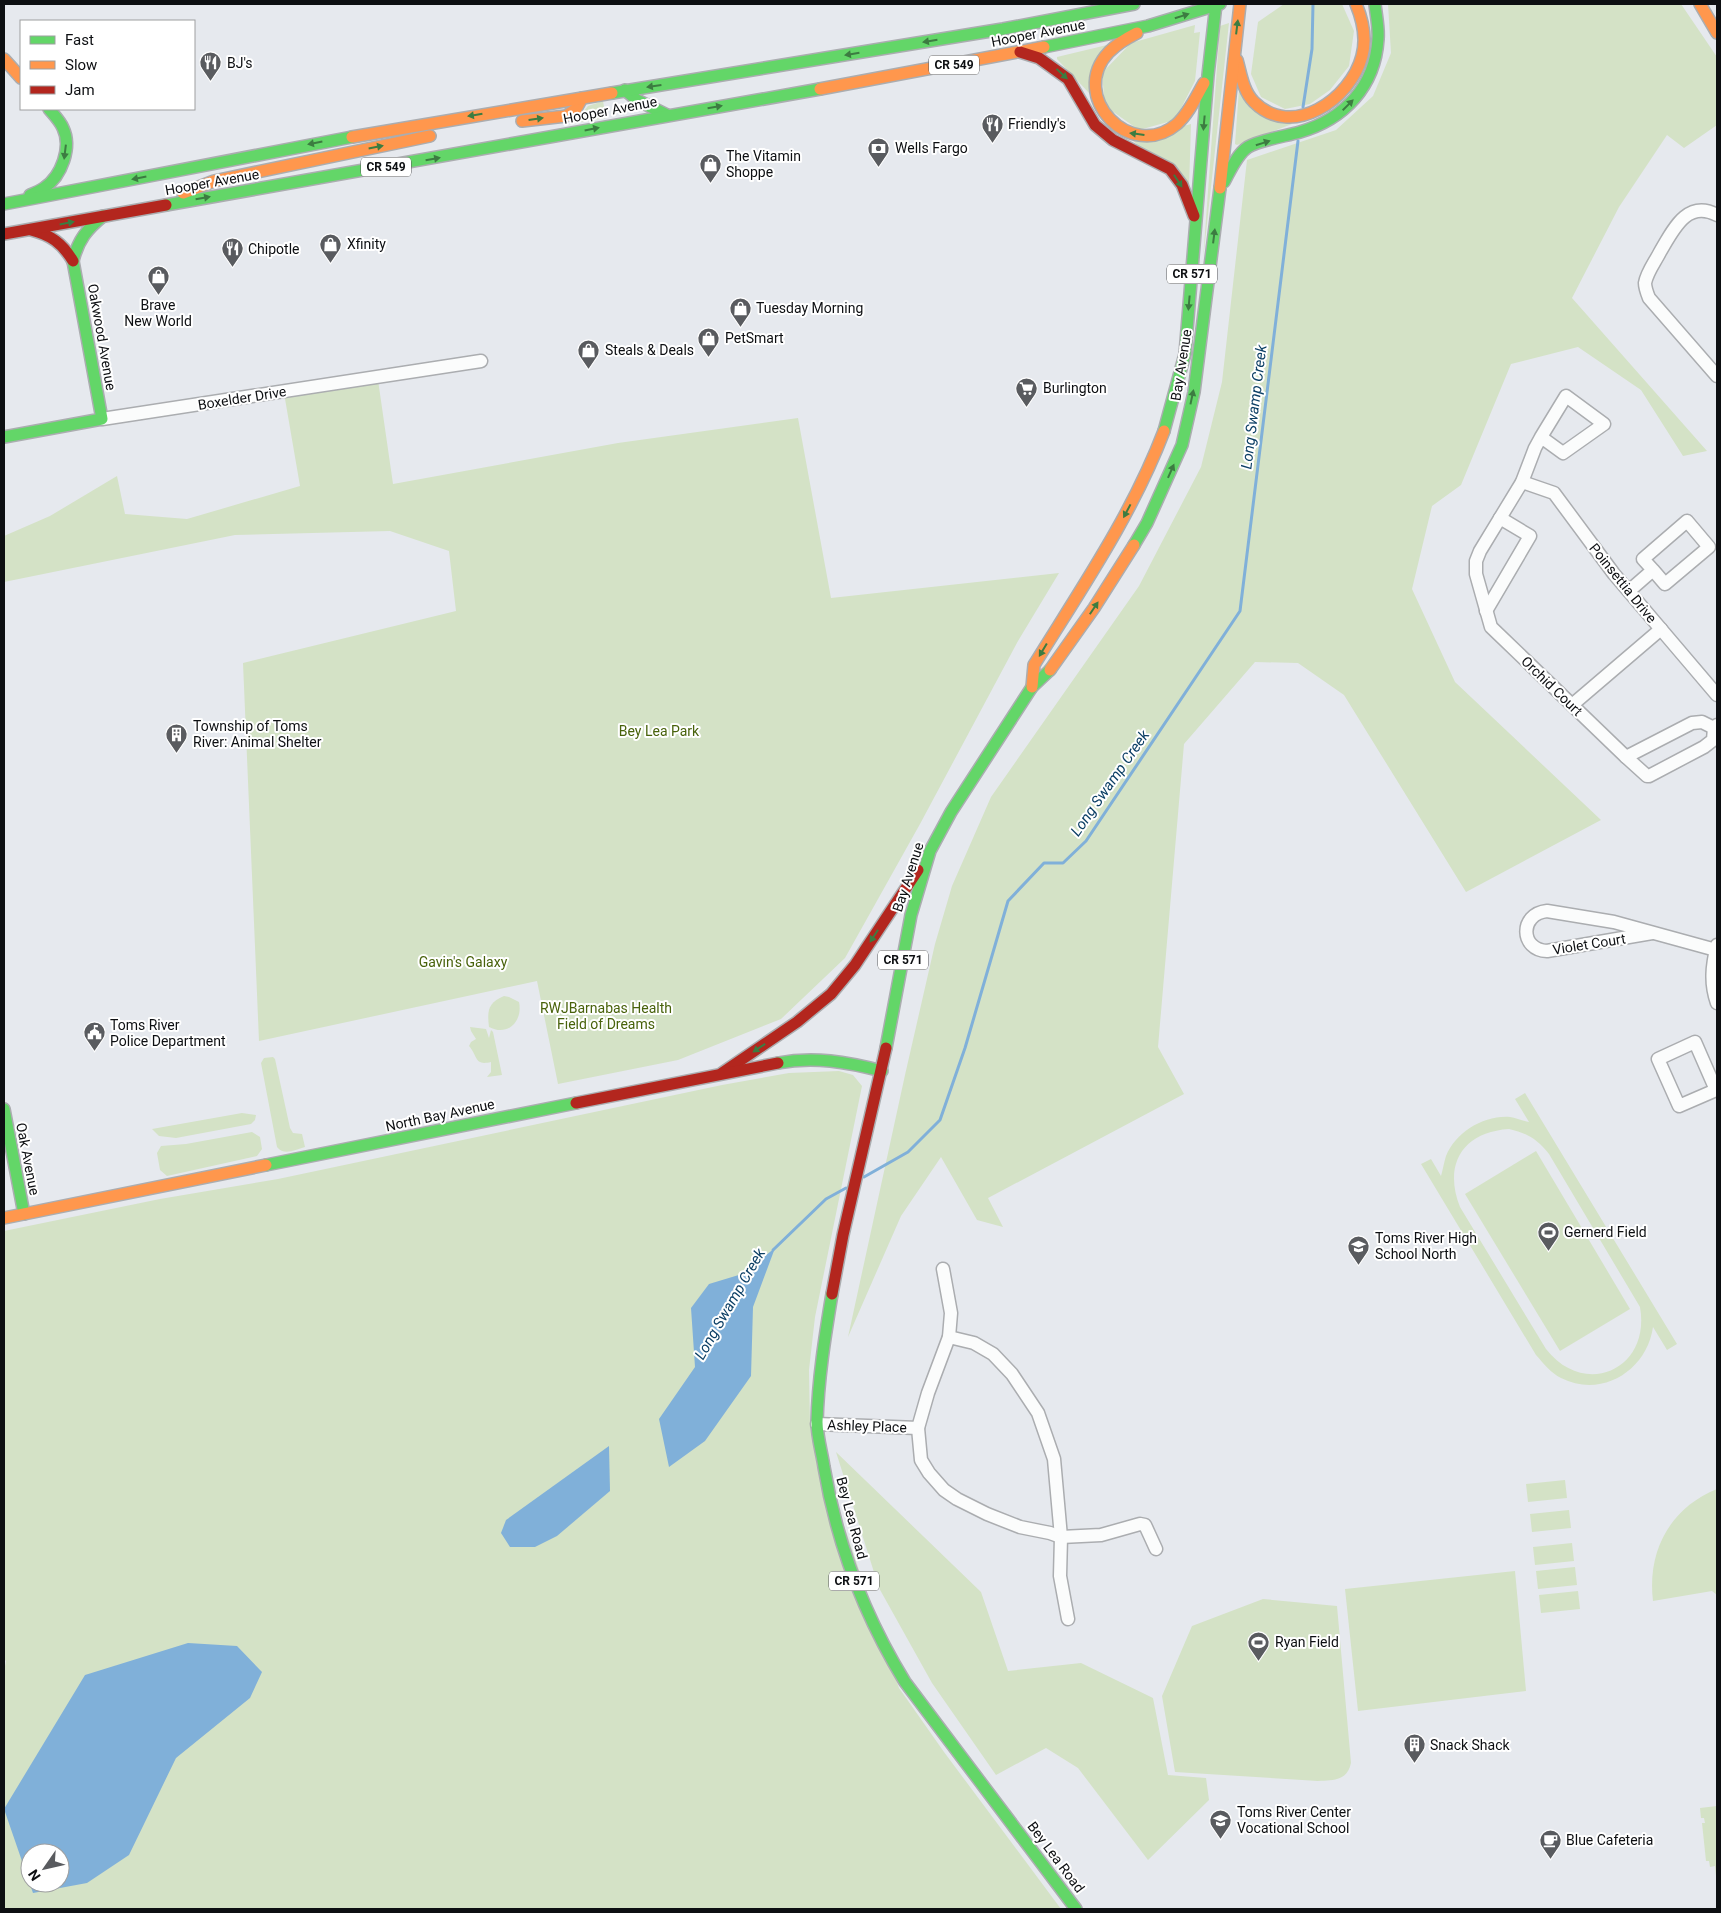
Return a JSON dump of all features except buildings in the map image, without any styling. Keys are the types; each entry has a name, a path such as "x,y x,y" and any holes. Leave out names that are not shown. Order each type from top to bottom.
{"main road":[{"name":"Hooper Avenue","path":"4,204 388,130 1003,29 1134,4"},
{"name":"Hooper Avenue","path":"4,234 1020,52 1148,26 1217,4"},
{"name":"Bay Avenue","path":"1032,687 1034,665 1118,527 1144,479 1161,441 1176,396 1185,354 1208,75 1217,4"},
{"name":"Bay Avenue","path":"882,1071 911,915 930,851 951,812 1032,687 1048,673 1094,608 1147,523 1182,445 1194,392 1220,188 1240,4"},
{"path":"1235,51 1245,86 1254,102 1267,112 1280,117 1309,115 1337,98 1347,86 1360,64 1364,28 1356,4"},
{"path":"1220,188 1239,156 1248,147 1319,126 1340,114 1357,96 1366,82 1376,53 1378,39 1375,4"},
{"path":"1700,4 1717,33"},
{"path":"1003,29 1044,10"},
{"path":"1148,26 1111,49 1102,60 1097,74 1098,102 1104,115 1116,126 1133,134 1154,135 1170,130 1189,110 1208,75"},
{"path":"924,54 943,50 959,36"},
{"path":"1020,52 1039,58 1068,79 1095,125 1114,140 1170,169 1182,185 1196,221"},
{"path":"4,59 20,77"},
{"path":"815,89 829,74"},
{"path":"625,90 637,100 667,115"},
{"path":"515,122 566,116 576,109 582,98"},
{"path":"17,201 46,187 61,170 65,155 66,138 60,122 50,110"},
{"path":"144,208 214,181 440,134"},
{"path":"73,260 77,242 87,229 104,216"},
{"path":"29,230 47,233 62,243 73,260"},
{"name":"Oakwood Avenue","path":"73,260 102,420"},
{"name":"Boxelder Drive","path":"4,437 102,420"},
{"path":"722,1073 797,1022 831,994 855,965 930,851"},
{"name":"North Bay Avenue","path":"4,1218 722,1073 813,1058 840,1060 882,1071"},
{"name":"Bey Lea Road","path":"882,1071 843,1235 825,1334 817,1424 828,1498 842,1548 859,1595 886,1651 905,1682 1076,1909"},
{"name":"Oak Avenue","path":"4,1108 24,1214"}],"street":[{"path":"1717,215 1698,212 1689,214 1677,222 1647,274 1645,286 1649,298 1717,376"},
{"name":"Boxelder Drive","path":"102,420 482,361"},
{"name":"Orchid Court","path":"1541,437 1563,453 1604,424 1566,396 1541,437 1522,482 1476,561 1476,574 1490,627 1572,705 1626,757 1646,776 1704,747 1712,740 1716,726 1702,722 1692,723 1626,757"},
{"name":"Poinsettia Drive","path":"1522,482 1554,493 1614,574 1717,696"},
{"path":"1486,611 1530,536 1500,518"},
{"path":"1687,521 1709,547 1665,584 1653,570 1643,559 1687,521"},
{"path":"1629,592 1653,570"},
{"path":"1572,705 1661,629"},
{"name":"Violet Court","path":"1652,932 1542,951 1533,946 1527,937 1526,931 1532,917 1542,912 1547,912 1614,922 1717,948"},
{"path":"1717,948 1711,977 1717,1003"},
{"path":"1695,1042 1711,1063 1716,1090 1679,1106 1658,1059 1695,1042"},
{"path":"943,1269 951,1313 949,1337 928,1393 918,1428 921,1460 929,1474 944,1490 956,1499 1020,1527 1050,1533 1061,1538 1101,1535 1140,1524 1145,1525 1156,1549"},
{"path":"949,1337 974,1343 993,1354 1012,1374 1038,1413 1054,1459 1061,1538 1060,1576 1068,1619"},
{"name":"Ashley Place","path":"817,1424 918,1428"}],"green space":[{"path":"1284,4 1342,4 1354,31 1349,66 1330,90 1310,104 1285,109 1261,97 1251,74 1258,22"},
{"path":"1388,4 1681,4 1717,57 1717,125 1684,148 1667,135 1619,207 1572,298 1707,451 1683,456 1641,390 1578,347 1511,364 1461,485 1432,506 1412,589 1455,682 1601,820 1466,892 1344,695 1298,663 1255,662 1184,744 1158,1047 1184,1094 988,1198 1003,1227 977,1220 941,1157 901,1216 848,1337 935,944 952,886 991,797 1139,586 1201,467 1222,382 1247,160 1336,130 1373,96 1391,53"},
{"path":"1229,23 1203,260 1220,26"},
{"path":"1195,25 1194,33 1200,32 1195,81 1175,120 1139,130 1105,106 1102,73 1131,43"},
{"path":"1107,45 1089,93 1057,59 1057,57"},
{"path":"1239,89 1292,124 1237,145 1235,144"},
{"path":"603,101 606,118 574,123 588,106"},
{"path":"1191,124 1189,189 1132,140"},
{"name":"Bey Lea Park","path":"378,380 393,484 618,443 798,418 831,598 1059,573 1018,641 920,824 845,958 781,1019 678,1060 558,1084 537,981 259,1041 243,663 456,611 449,551 390,531 235,535 4,582 4,536 50,516 117,476 125,514 187,519 300,486 284,393"},
{"path":"504,996 519,1002 519,1015 513,1025 502,1030 496,1030 489,1027 488,1016 492,1004"},
{"path":"470,1027 486,1029 489,1038 491,1030 493,1032 502,1075 487,1077 491,1072 491,1062 482,1063 479,1061 469,1046 476,1039"},
{"path":"273,1057 290,1128 293,1133 302,1134 305,1147 290,1152 280,1150 277,1147 261,1063 264,1058"},
{"path":"839,1071 853,1075 862,1086 815,1317 809,1370 810,1425 899,1688 944,1752 1061,1909 4,1909 4,1671 6,1661 4,1659 4,1231 160,1199 278,1179 722,1085 789,1073"},
{"path":"1525,1093 1677,1344 1667,1350 1653,1327 1649,1342 1642,1356 1632,1368 1607,1382 1592,1385 1576,1384 1557,1376 1536,1355 1421,1164 1431,1159 1441,1176 1446,1156 1451,1147 1472,1127 1481,1122 1500,1117 1510,1117 1529,1122 1515,1099","holes":["1509,1129 1536,1141 1549,1154 1640,1307 1641,1329 1635,1347 1625,1361 1612,1370 1596,1374 1579,1372 1562,1364 1546,1349 1460,1207 1455,1191 1454,1177 1456,1164 1461,1153 1480,1136 1493,1131"]},
{"path":"242,1113 256,1115 255,1120 251,1124 176,1138 159,1136 152,1129"},
{"path":"252,1132 260,1137 262,1149 257,1156 167,1176 160,1170 157,1153 161,1146 186,1144"},
{"name":"Gernerd Field","path":"1536,1151 1630,1309 1560,1351 1465,1194"},
{"path":"836,1452 981,1592 1008,1671 1081,1663 1153,1698 1168,1775 1206,1778 1209,1800 1148,1860 1078,1768 1046,1748 996,1775 932,1683 879,1588"},
{"path":"1565,1480 1567,1498 1528,1502 1526,1484"},
{"path":"1717,1489 1717,1595 1712,1591 1653,1601 1654,1565 1665,1533 1686,1507"},
{"path":"1569,1510 1571,1528 1532,1532 1530,1514"},
{"path":"1572,1543 1574,1561 1535,1565 1533,1547"},
{"path":"1575,1567 1577,1585 1538,1589 1536,1571"},
{"path":"1515,1571 1526,1691 1358,1711 1345,1589"},
{"path":"1578,1591 1580,1609 1541,1613 1539,1595"},
{"name":"Ryan Field","path":"1263,1599 1337,1606 1351,1763 1346,1773 1339,1778 1318,1781 1175,1772 1162,1696 1192,1626"},
{"path":"1717,1806 1716,1876 1715,1866 1710,1867 1709,1861 1706,1861 1702,1823 1705,1823 1704,1818 1701,1818 1700,1808"}],"water":[{"path":"775,1248 753,1307 751,1376 705,1441 669,1467 659,1419 695,1367 691,1308 709,1284 742,1274"},
{"path":"609,1446 610,1491 557,1536 535,1547 510,1547 501,1533 506,1520"},
{"path":"188,1643 237,1646 262,1672 250,1698 176,1758 129,1855 87,1883 70,1886 70,1843 20,1843 20,1855 4,1809 85,1675"}],"waterway":[{"name":"Long Swamp Creek","path":"1303,107 1312,49 1313,4"},
{"name":"Long Swamp Creek","path":"864,1177 908,1152 940,1120 965,1048 1008,901 1044,863 1063,863 1086,841 1240,611 1298,141"},
{"name":"Long Swamp Creek","path":"773,1250 826,1199 846,1188"}],"traffic: fast":[{"path":"612,93 1003,29 1134,4"},
{"path":"1164,431 1185,354 1208,75 1216,4"},
{"path":"1044,47 1148,26 1220,4"},
{"path":"1224,182 1237,158 1248,147 1259,142 1316,126 1343,110 1354,99 1364,86 1376,56 1378,26 1375,4"},
{"path":"166,205 820,89"},
{"path":"625,90 637,100 667,115"},
{"path":"30,195 50,183 64,161 66,136 59,120 50,110"},
{"path":"4,204 352,137"},
{"path":"1134,545 1147,523 1182,445 1194,392 1220,188"},
{"path":"73,261 84,235 103,216"},
{"path":"4,437 102,419 73,261"},
{"path":"886,1048 911,915 930,851 951,812 1032,687 1050,670"},
{"path":"778,1063 817,1060 856,1065 882,1071"},
{"path":"266,1165 576,1103"},
{"path":"4,1109 24,1214"},
{"path":"832,1294 820,1374 817,1428 836,1524 854,1579 877,1631 905,1682 1076,1909"}],"traffic: slow":[{"path":"1220,188 1240,4"},
{"path":"1237,60 1250,98 1269,113 1285,117 1302,115 1318,109 1346,87 1356,72 1362,56 1364,30 1356,4"},
{"path":"1700,4 1717,33"},
{"path":"1137,33 1122,41 1109,52 1098,69 1095,87 1100,104 1110,119 1124,130 1141,135 1159,134 1177,124 1189,110 1204,83"},
{"path":"820,89 1044,47"},
{"path":"4,59 20,77"},
{"path":"352,137 612,93"},
{"path":"522,121 566,116 576,109 582,98"},
{"path":"183,193 214,181 430,136"},
{"path":"1032,687 1034,665 1105,551 1137,492 1164,431"},
{"path":"1050,670 1094,608 1134,545"},
{"path":"4,1218 266,1165"}],"traffic: jam":[{"path":"1020,52 1039,58 1068,79 1095,125 1113,140 1170,169 1182,185 1194,216"},
{"path":"4,234 166,205"},
{"path":"31,230 44,234 55,241 65,249 73,261"},
{"path":"722,1073 797,1022 831,994 855,965 918,870"},
{"path":"832,1294 843,1235 886,1048"},
{"path":"576,1103 778,1063"}],"place":[{"name":"BJ's","path":"211,82"},
{"name":"Friendly's","path":"992,143"},
{"name":"Wells Fargo","path":"879,167"},
{"name":"The Vitamin Shoppe","path":"710,183"},
{"name":"Xfinity","path":"331,263"},
{"name":"Chipotle","path":"232,268"},
{"name":"Brave New World","path":"158,296"},
{"name":"Tuesday Morning","path":"740,327"},
{"name":"PetSmart","path":"709,357"},
{"name":"Steals & Deals","path":"589,369"},
{"name":"Burlington","path":"1027,407"},
{"name":"Township of Toms River: Animal Shelter","path":"177,753"},
{"name":"Toms River Police Department","path":"94,1052"},
{"name":"Gernerd Field","path":"1548,1251"},
{"name":"Toms River High School North","path":"1359,1265"},
{"name":"Ryan Field","path":"1259,1661"},
{"name":"Snack Shack","path":"1414,1764"},
{"name":"Toms River Center Vocational School","path":"1221,1839"},
{"name":"Blue Cafeteria","path":"1550,1859"}],"park label":[{"name":"Gavin's Galaxy","path":"463,962"},
{"name":"RWJBarnabas Health Field of Dreams","path":"606,1016"}]}
